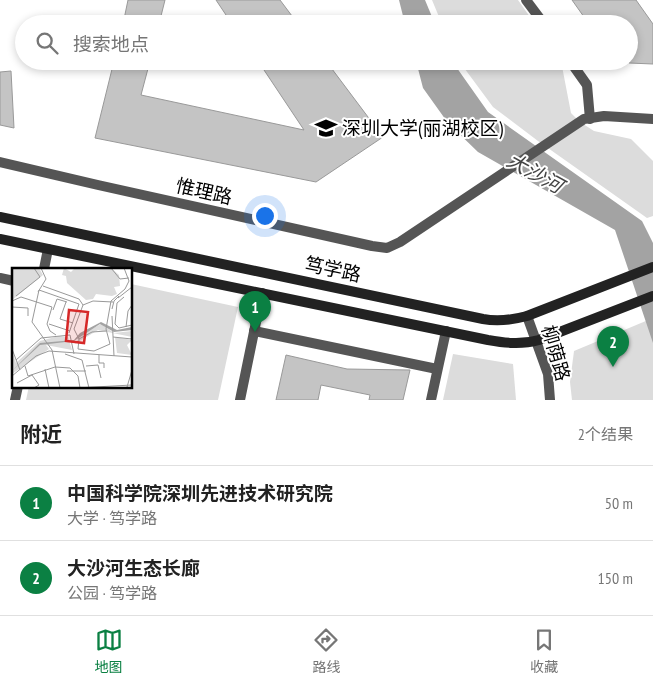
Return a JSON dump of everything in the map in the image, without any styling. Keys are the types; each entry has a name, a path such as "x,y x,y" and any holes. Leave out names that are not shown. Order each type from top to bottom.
{"street":[{"path":"526,0 537,15"},
{"path":"576,70 587,85 587,119 604,116 653,119"},
{"name":"惟理路","path":"0,162 387,248 400,242 587,119"},
{"name":"笃学路","path":"0,217 492,320 509,320 527,316 653,267"},
{"name":"笃学路","path":"0,239 512,344 536,340 653,296"},
{"path":"44,268 48,249"},
{"path":"240,400 262,293"},
{"name":"柳荫路","path":"527,316 548,374 550,400"},
{"path":"254,331 437,369"},
{"path":"431,400 446,331"}],"shaded area":[{"path":"432,0 518,0 529,15 438,15"},
{"path":"466,70 563,70 571,113 580,122 594,131 631,139 653,161 653,216 647,218 493,107"},
{"path":"132,284 238,307 218,400 26,400 29,388 132,388"},
{"path":"653,318 653,400 572,400 570,382 574,351"},
{"path":"453,354 513,364 516,400 443,400"}],"water":[{"path":"399,0 425,0 431,15 403,15"},
{"name":"大沙河","path":"418,70 458,70 488,112 642,221 653,243 653,343 615,230 478,152 448,123 423,88"}],"building":[{"path":"128,0 165,0 161,15 125,15"},
{"path":"216,0 280,0 291,15 226,15"},
{"path":"572,0 636,0 653,24 653,64 638,63 638,15 583,15"},
{"path":"112,70 148,70 141,95 304,130 264,70 333,70 383,137 316,182 95,138"},
{"path":"11,71 14,128 0,125 0,72"},
{"path":"286,355 347,369 410,370 403,400 369,400 370,395 321,385 318,400 276,400"}],"place":[{"name":"深圳大学(丽湖校区)","path":"326,128"},
{"name":"中国科学院深圳先进技术研究院","path":"255,332"},
{"name":"大沙河生态长廊","path":"613,367"}]}
